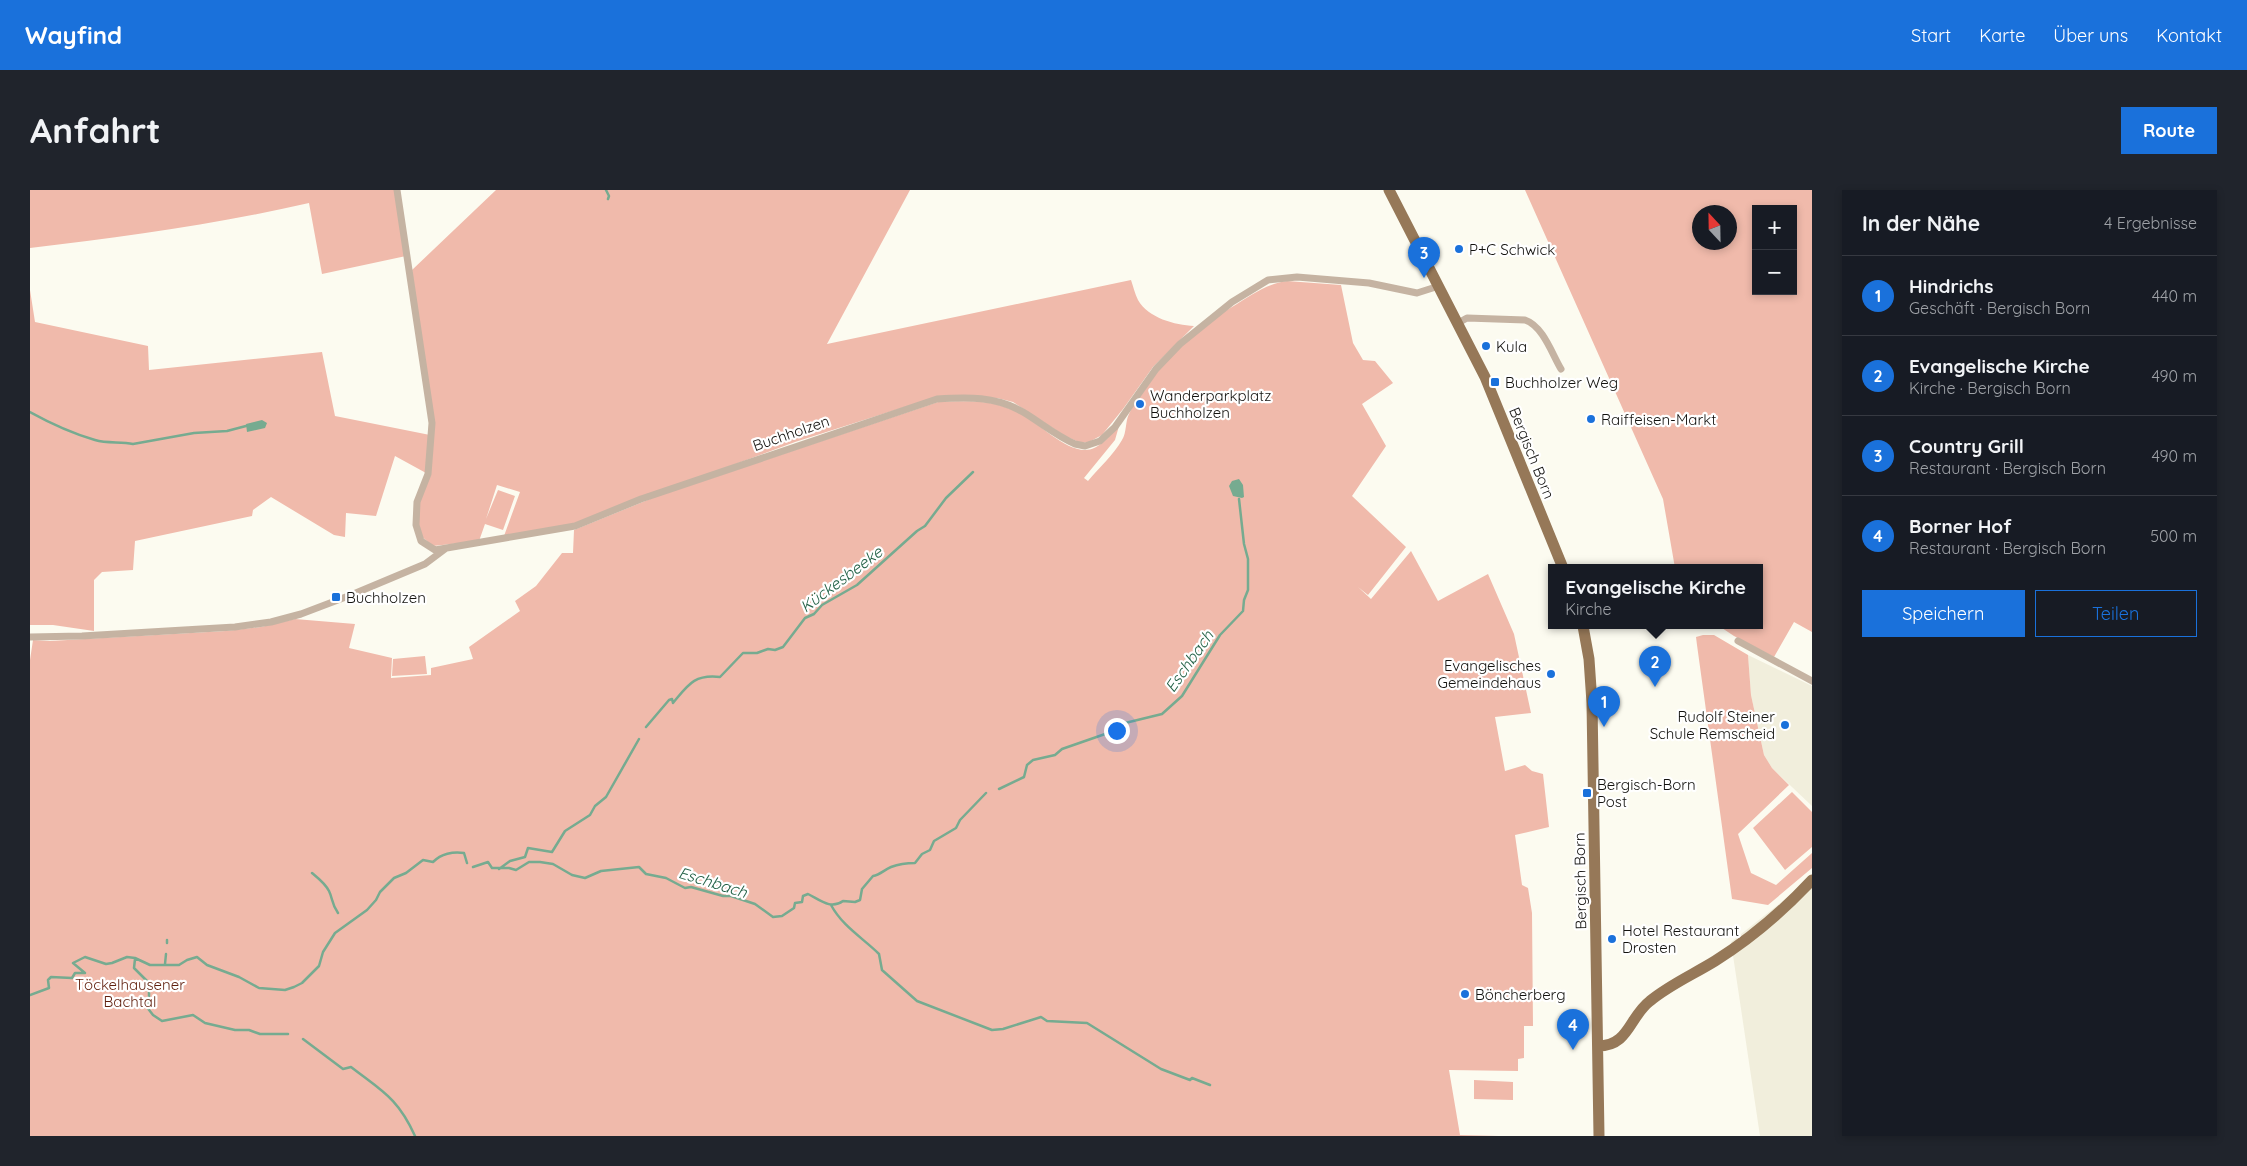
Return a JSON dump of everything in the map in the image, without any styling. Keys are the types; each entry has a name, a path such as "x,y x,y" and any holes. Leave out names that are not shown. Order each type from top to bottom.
{"main road":[{"name":"Bergisch Born","path":"1390,190 1440,286 1501,416 1561,564"},
{"name":"Bergisch Born","path":"1584,629 1588,653 1592,703 1598,1136"},
{"path":"1598,1046 1613,1044 1621,1039 1637,1014 1649,1001 1717,960 1771,918 1812,880"}],"street":[{"name":"Buchholzen","path":"397,190 432,423 428,474 416,502 416,525 418,536 426,545 435,550 575,526 641,499 937,399 978,398 1004,403 1023,412 1068,441 1085,446 1100,441 1156,369 1186,339 1232,302 1268,280 1296,277 1369,283 1417,293 1440,286"},
{"path":"1458,323 1467,318 1525,320 1532,323 1539,330 1561,370"},
{"name":"Buchholzen","path":"30,637 221,628 265,623 302,614 351,596 425,564 446,549"},
{"path":"1738,641 1812,681"}],"shaded area":[{"path":"262,420 267,423 265,428 247,432 246,424"},
{"path":"1239,479 1243,485 1244,497 1242,498 1233,496 1229,486 1232,481"},
{"name":"Rudolf Steiner Schule Remscheid","path":"1748,655 1812,686 1812,806 1772,768 1764,755 1751,695"},
{"path":"1812,878 1812,1136 1760,1136 1731,942"}],"green space":[{"path":"30,190 395,190 406,256 322,274 309,203 170,229 30,248"},
{"path":"496,190 910,190 827,344 1131,280 1138,300 1148,312 1171,322 1194,326 1153,367 1102,435 1089,442 1081,443 1065,436 1013,402 997,398 936,397 795,442 573,524 504,536 520,492 497,485 486,519 498,490 515,496 503,530 485,524 479,541 433,546 421,536 417,514 434,435 412,270"},
{"path":"1525,190 1812,190 1812,632 1794,622 1774,657 1724,629 1763,629 1763,564 1674,564 1663,499"},
{"name":"Töckelhausener Bachtal","path":"1287,281 1341,285 1353,343 1363,360 1375,361 1393,383 1362,404 1386,446 1352,496 1406,547 1368,595 1358,587 1371,599 1411,551 1438,601 1488,574 1514,634 1531,713 1495,717 1505,771 1525,765 1532,771 1543,774 1549,827 1515,835 1522,885 1528,888 1532,913 1533,1026 1524,1026 1524,1058 1518,1059 1518,1071 1449,1070 1460,1135 1499,1136 30,1136 30,660 33,640 50,641 226,631 261,627 295,619 355,624 349,648 392,658 391,678 431,675 431,668 473,659 469,647 520,611 515,601 536,586 562,553 573,553 574,530 655,497 938,402 971,401 991,403 1011,409 1028,418 1060,441 1077,449 1095,448 1119,426 1115,440 1084,478 1088,481 1119,445 1125,434 1128,417 1138,398 1148,382 1173,353 1217,316 1258,291"},
{"path":"30,290 35,322 148,346 149,370 322,352 335,416 430,435 426,473 395,456 376,516 346,513 345,537 334,535 271,497 253,510 252,516 135,541 133,570 102,572 94,580 94,631 53,625 30,625"},
{"path":"1714,635 1748,655 1751,695 1764,755 1772,768 1789,785 1738,834 1751,873 1776,885 1812,853 1812,868 1768,905 1732,899 1696,637"},
{"path":"425,656 427,674 392,676 393,659"},
{"path":"1792,792 1812,812 1812,847 1785,870 1753,828"},
{"path":"1474,1080 1513,1082 1513,1100 1474,1099"}],"waterway":[{"path":"606,190 609,196 608,199"},
{"path":"30,412 62,428 95,440 133,444 194,433 227,431 246,426"},
{"name":"Kückesbeeke","path":"646,727 669,700 672,699 673,703 692,682 704,677 720,677 743,653 757,653 783,647 805,618 814,614 822,605 857,585 925,526 946,498 973,472"},
{"name":"Eschbach","path":"999,789 1024,777 1027,765 1033,760 1055,755 1062,749 1108,733 1117,725 1162,714 1182,696 1220,635 1243,611 1244,600 1248,590 1248,559 1244,544 1239,499"},
{"name":"Kückesbeeke","path":"499,869 510,861 525,857 528,848 552,852 565,831 590,815 595,806 606,797 639,739"},
{"name":"Eschbach","path":"473,867 488,862 492,868 516,870 529,862 540,862 553,864 572,875 585,878 601,871 639,867 646,874 666,878 685,888 691,887 723,896 731,896 755,904 773,917 782,916 794,908 795,903 802,902 803,896 808,894 834,905 843,901 855,902 860,900 862,889 873,876 894,866 915,863 922,854 930,850 934,841 956,828 960,820 986,793"},
{"name":"Eschbach","path":"30,995 49,988 48,980 51,977 72,978 75,973 85,973 73,963 85,957 106,964 127,957 135,958 150,965 179,965 197,957 207,965 239,977 259,988 285,990 302,983 319,966 323,952 335,933 367,910 380,892 394,878 406,873 423,860 433,862 443,855 451,853 464,853 467,863"},
{"path":"312,873 327,888 338,913"},
{"path":"831,905 841,920 879,954 882,970 917,1001 992,1030 1003,1029 1041,1017 1047,1021 1087,1023 1161,1069 1210,1085"},
{"path":"165,964 166,954"},
{"path":"135,959 134,968 149,983 149,1001 146,1006 153,1015 162,1021 193,1015 205,1023 235,1030 249,1030 260,1034 288,1034"},
{"path":"303,1039 343,1069 351,1067 380,1089 402,1113 415,1136"}],"place":[{"name":"P+C Schwick","path":"1459,249"},
{"name":"Country Grill","path":"1424,278"},
{"name":"Kula","path":"1486,346"},
{"name":"Buchholzer Weg","path":"1495,382"},
{"name":"Wanderparkplatz Buchholzen","path":"1140,404"},
{"name":"Raiffeisen-Markt","path":"1591,419"},
{"name":"Buchholzen","path":"336,597"},
{"name":"Evangelisches Gemeindehaus","path":"1551,674"},
{"name":"Evangelische Kirche","path":"1655,687"},
{"name":"Rudolf Steiner Schule Remscheid","path":"1785,725"},
{"name":"Hindrichs","path":"1604,727"},
{"name":"Bergisch-Born Post","path":"1587,793"},
{"name":"Hotel Restaurant Drosten","path":"1612,939"},
{"name":"Böncherberg","path":"1465,994"},
{"name":"Borner Hof","path":"1573,1050"}]}
